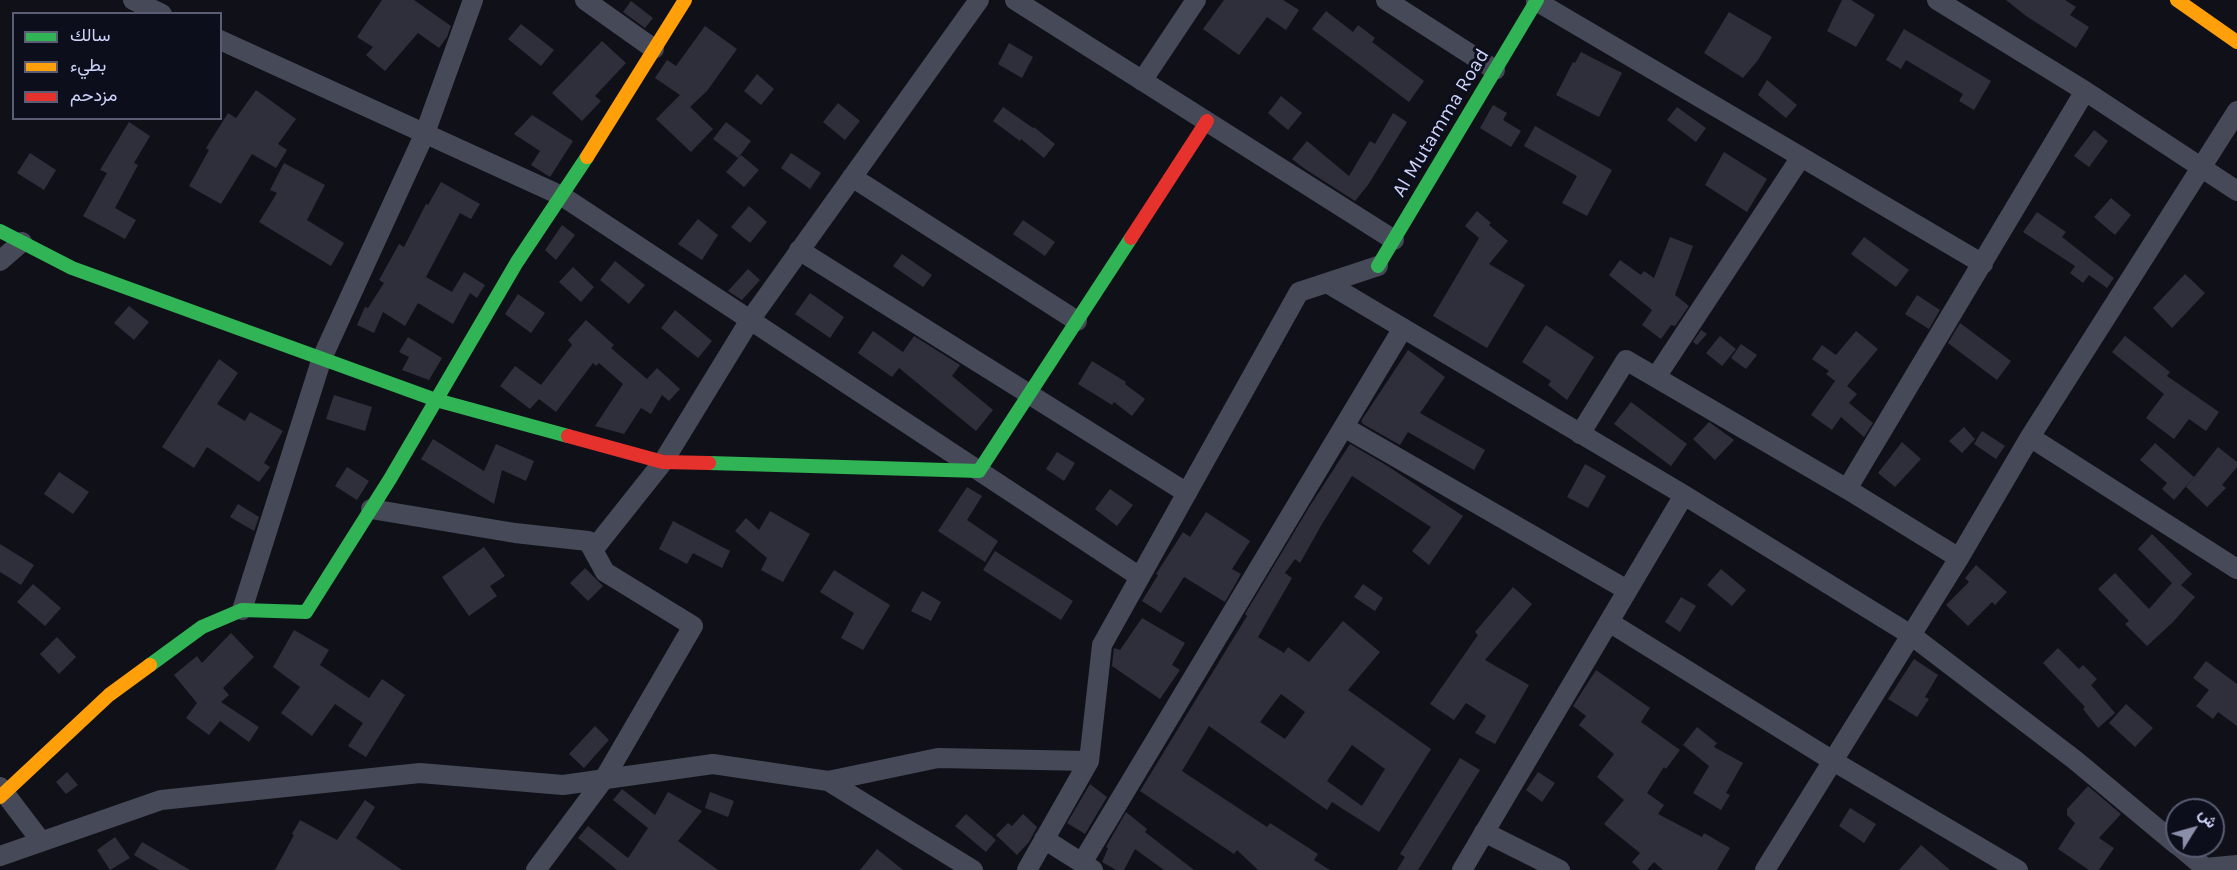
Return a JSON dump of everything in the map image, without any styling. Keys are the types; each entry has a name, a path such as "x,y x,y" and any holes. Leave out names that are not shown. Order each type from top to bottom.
{"street":[{"path":"242,610 322,358 425,134 473,0"},
{"path":"585,0 654,49"},
{"path":"41,841 2,792 109,695 202,627 242,610 306,612 371,509 518,262 685,0"},
{"path":"593,550 663,462 750,320 979,0"},
{"path":"1016,0 1394,240"},
{"path":"1142,81 1196,0"},
{"path":"1386,0 1495,70"},
{"path":"1937,0 2085,92 2237,191"},
{"path":"2177,0 2237,42"},
{"path":"1537,1 1983,264"},
{"name":"Al Mutamma Road","path":"1378,266 1537,1"},
{"path":"222,41 562,196 1140,577"},
{"path":"1847,489 2085,92"},
{"path":"1765,870 1959,558 2030,437 2237,111"},
{"path":"979,471 1207,121"},
{"path":"1656,377 1801,157"},
{"path":"852,177 1077,321"},
{"path":"0,231 72,268 436,400 663,462 979,471"},
{"path":"0,261 22,242"},
{"path":"800,250 1187,493"},
{"path":"1027,870 1089,761 1102,645 1299,292 1378,266"},
{"path":"1327,283 1684,495 1911,635 2075,760 2165,834"},
{"path":"1044,839 1087,866 1403,328"},
{"path":"1580,434 1626,360 1847,489 1959,558"},
{"path":"1344,426 1627,590"},
{"path":"2030,437 2237,569"},
{"path":"1462,870 1684,495"},
{"path":"371,509 515,533 588,541 604,572 693,626 604,779 536,870"},
{"path":"1609,622 1833,761 2018,870"},
{"path":"0,856 161,800 420,773 563,785 713,764 828,781 938,758 1089,761"},
{"path":"828,781 973,870"},
{"path":"1484,832 1560,870"},
{"path":"2193,858 2205,868 2237,865"}],"building":[{"path":"382,0 414,0 451,26 447,37 439,48 418,33 385,71 366,55 373,47 357,37"},
{"path":"1224,0 1283,0 1299,10 1286,30 1267,17 1239,55 1203,29"},
{"path":"1842,0 1851,0 1875,15 1856,47 1827,31"},
{"path":"2006,0 2065,0 2076,7 2070,15 2089,27 2076,48 2026,16"},
{"path":"631,1 653,18 645,28 623,12"},
{"path":"1326,11 1353,32 1358,25 1375,38 1372,42 1424,81 1409,102 1312,29"},
{"path":"1729,12 1772,37 1758,60 1743,78 1704,53"},
{"path":"521,24 554,50 541,66 508,39"},
{"path":"705,26 737,49 707,91 690,107 713,129 691,152 656,119 680,95 655,78 667,60 676,66"},
{"path":"1904,29 1991,81 1974,110 1959,101 1963,94 1906,60 1901,69 1886,60"},
{"path":"602,41 626,63 595,96 601,101 582,121 552,93"},
{"path":"1009,43 1033,57 1022,78 998,64"},
{"path":"1581,52 1622,73 1599,117 1556,95 1573,62 1575,63"},
{"path":"757,74 774,89 761,105 744,91"},
{"path":"1767,80 1797,105 1786,118 1758,95"},
{"path":"256,90 296,119 278,144 287,150 276,168 252,154 221,204 189,186 209,150 206,148 228,113 236,118"},
{"path":"1281,96 1302,113 1288,130 1268,113"},
{"path":"838,103 860,121 845,140 823,122"},
{"path":"1493,105 1507,113 1503,120 1521,131 1511,147 1480,128"},
{"path":"1003,107 1055,144 1044,158 1021,139 1020,141 993,121"},
{"path":"1677,107 1706,128 1696,142 1667,120"},
{"path":"1393,113 1407,122 1368,185 1355,201 1292,159 1307,141 1349,176 1370,141 1375,144"},
{"path":"532,115 573,141 550,177 531,165 540,151 514,134"},
{"path":"129,122 150,136 134,163 138,165 115,208 136,220 125,239 83,216 107,173 100,170"},
{"path":"726,122 751,141 738,158 713,139"},
{"path":"1535,126 1612,170 1587,216 1562,203 1577,176 1524,146"},
{"path":"2094,130 2108,141 2089,167 2074,156"},
{"path":"1724,152 1767,179 1747,212 1705,185"},
{"path":"30,153 56,170 44,190 17,173"},
{"path":"791,153 821,173 810,189 781,168"},
{"path":"741,155 759,170 744,187 726,172"},
{"path":"284,163 325,185 307,220 344,243 331,266 259,222 277,193 270,190"},
{"path":"441,182 480,204 471,219 460,213 426,277 452,292 464,272 485,285 477,298 470,293 453,324 418,303 405,326 383,312 374,333 357,325 365,307 368,308 384,283 379,280 399,244 404,247 426,204 428,205"},
{"path":"2111,198 2131,215 2115,235 2094,217"},
{"path":"749,206 767,222 750,243 731,227"},
{"path":"1477,211 1508,241 1489,264 1525,285 1487,348 1433,316 1479,238 1465,226"},
{"path":"2037,212 2066,232 2062,237 2114,278 2107,288 2089,275 2083,283 2070,273 2075,266 2023,232"},
{"path":"698,219 718,235 702,260 678,244"},
{"path":"1023,220 1055,242 1045,256 1013,234"},
{"path":"562,225 575,235 556,260 545,250"},
{"path":"1670,237 1693,246 1675,295 1689,306 1675,326 1671,325 1661,339 1642,325 1652,310 1609,275 1620,260 1641,275 1644,271 1654,278"},
{"path":"1864,237 1909,270 1896,287 1851,254"},
{"path":"902,254 932,275 923,287 893,266"},
{"path":"615,261 645,285 629,304 600,280"},
{"path":"573,267 594,287 581,302 559,282"},
{"path":"748,269 760,280 742,300 728,291"},
{"path":"2185,274 2205,293 2172,328 2153,308"},
{"path":"810,293 844,317 830,338 795,314"},
{"path":"518,294 545,313 531,333 505,314"},
{"path":"1917,295 1940,310 1929,329 1905,314"},
{"path":"129,306 149,322 134,340 114,323"},
{"path":"675,310 712,341 698,358 661,328"},
{"path":"586,320 614,345 611,348 647,379 657,368 680,389 669,401 662,395 651,414 641,408 624,434 595,426 623,384 599,363 596,366 593,363 556,412 539,399 530,409 500,386 515,366 541,385 572,345 568,340"},
{"path":"1960,323 2011,361 1997,380 1948,343"},
{"path":"1546,325 1594,357 1567,400 1548,385 1551,381 1522,362"},
{"path":"1701,330 1707,334 1697,345 1693,342"},
{"path":"873,331 903,352 914,336 960,365 952,376 993,410 976,431 899,368 892,377 858,353"},
{"path":"1856,331 1878,349 1847,386 1857,394 1849,403 1873,423 1864,437 1841,417 1832,430 1811,415 1835,381 1826,374 1829,371 1812,359 1822,345 1836,355"},
{"path":"1720,336 1736,349 1722,366 1706,353"},
{"path":"2125,336 2170,372 2167,376 2219,412 2206,431 2189,419 2174,439 2146,418 2164,394 2112,352"},
{"path":"408,337 442,358 429,380 402,370 409,357 399,352"},
{"path":"1741,344 1757,355 1746,369 1731,358"},
{"path":"1408,350 1445,377 1420,413 1485,450 1474,470 1408,432 1400,445 1361,421"},
{"path":"219,359 238,373 217,404 245,421 250,412 283,431 264,463 270,467 259,482 207,447 194,468 162,447"},
{"path":"1092,361 1126,382 1125,384 1145,399 1132,416 1114,402 1112,405 1078,384"},
{"path":"334,395 372,407 365,431 326,419"},
{"path":"1631,402 1687,444 1671,466 1614,424"},
{"path":"1709,422 1734,440 1715,460 1693,439"},
{"path":"1964,427 1975,439 1962,453 1949,441"},
{"path":"1982,431 2005,446 1996,459 1974,444"},
{"path":"433,439 484,471 496,444 534,461 526,481 502,470 494,504 421,459"},
{"path":"1902,442 1921,459 1895,487 1878,473"},
{"path":"2155,443 2194,477 2174,500 2162,489 2167,483 2140,460"},
{"path":"1350,444 1463,516 1429,565 1412,551 1431,527 1352,476 1300,563 1295,559 1285,573 1292,578 1258,637 1284,653 1288,647 1309,662 1343,621 1380,652 1348,690 1431,749 1379,832 1332,802 1327,810 1209,726 1182,771 1267,827 1270,823 1318,854 1314,860 1330,870 1258,870 1237,850 1234,854 1140,791 1247,616 1245,614","holes":["1281,694 1305,712 1285,739 1260,722","1352,745 1385,769 1362,806 1327,781"]},
{"path":"2218,447 2237,462 2237,467 2222,485 2226,488 2207,507 2186,487"},
{"path":"1057,452 1075,463 1064,481 1046,469"},
{"path":"1585,464 1606,476 1588,508 1567,497"},
{"path":"347,467 369,481 357,500 335,486"},
{"path":"59,472 89,492 73,514 44,494"},
{"path":"967,487 982,496 967,520 998,541 985,562 938,531"},
{"path":"1110,489 1133,505 1117,526 1095,509"},
{"path":"238,504 259,517 254,531 230,517"},
{"path":"770,511 810,534 783,582 761,570 767,558 735,531 746,518 759,530"},
{"path":"1206,512 1250,541 1232,569 1241,574 1225,602 1184,577 1161,613 1142,601 1183,532 1190,537"},
{"path":"673,521 730,551 722,568 693,553 687,564 659,549"},
{"path":"2152,534 2192,574 2181,585 2195,597 2147,646 2125,624 2129,621 2098,589 2115,573 2149,609 2172,583 2138,549"},
{"path":"0,544 34,565 21,585 0,572"},
{"path":"484,547 505,576 490,586 497,596 469,616 442,577"},
{"path":"995,551 1073,601 1061,620 983,570"},
{"path":"1976,565 2007,592 1995,605 1992,602 1968,626 1946,605 1969,582 1965,578"},
{"path":"585,568 603,586 588,601 570,583"},
{"path":"1721,569 1746,590 1732,606 1707,585"},
{"path":"834,570 890,605 863,650 841,638 854,613 820,592"},
{"path":"33,584 61,608 45,626 17,602"},
{"path":"1363,584 1383,598 1375,611 1354,597"},
{"path":"1513,587 1532,604 1485,660 1529,685 1495,744 1475,733 1486,716 1466,703 1454,720 1430,704 1478,635 1475,632"},
{"path":"922,591 941,602 931,621 911,611"},
{"path":"1681,597 1696,606 1680,632 1665,622"},
{"path":"1142,618 1185,643 1172,665 1180,670 1160,699 1112,666 1114,648 1120,650"},
{"path":"294,630 329,650 320,665 369,698 382,679 405,695 366,757 348,746 363,723 335,704 312,736 281,713 300,687 273,667"},
{"path":"231,633 254,657 223,688 229,695 221,702 259,727 249,742 220,721 209,735 186,718 197,703 174,675 197,656 202,663"},
{"path":"57,637 76,657 59,674 40,654"},
{"path":"2058,648 2079,669 2083,665 2097,679 2091,685 2115,713 2098,728 2083,709 2085,707 2043,663"},
{"path":"1914,659 1938,675 1925,697 1929,699 1917,717 1888,699"},
{"path":"2206,661 2237,684 2237,726 2218,712 2213,719 2196,706 2209,690 2193,678"},
{"path":"1596,670 1650,708 1641,722 1680,750 1666,769 1664,767 1647,793 1664,805 1658,814 1702,837 1704,833 1730,848 1717,870 1663,870 1654,862 1647,870 1640,870 1632,862 1640,853 1604,824 1624,800 1597,777 1614,754 1579,725 1586,716 1573,706"},
{"path":"2126,704 2153,728 2135,747 2109,723"},
{"path":"595,726 609,740 584,768 569,754"},
{"path":"1697,727 1717,743 1714,747 1743,763 1726,793 1730,795 1721,810 1693,793 1709,766 1683,745"},
{"path":"1460,758 1480,770 1418,870 1397,870 1405,857 1400,854"},
{"path":"67,772 78,785 66,794 56,782"},
{"path":"1538,772 1555,783 1542,802 1526,790"},
{"path":"1090,784 1107,797 1085,834 1067,823"},
{"path":"2088,786 2121,814 2099,838 2114,848 2099,870 2089,870 2058,849 2075,823 2067,815 2067,809"},
{"path":"622,789 655,815 668,792 702,811 678,841 718,870 617,870 578,838 588,826 628,858 648,828 613,800"},
{"path":"710,792 734,801 728,817 705,808"},
{"path":"365,800 375,807 356,838 402,870 275,870 300,820 337,840"},
{"path":"1850,808 1876,824 1864,843 1839,826"},
{"path":"1126,812 1147,829 1145,832 1194,870 1164,870 1135,849 1124,870 1116,870 1102,862 1108,848 1106,847"},
{"path":"966,814 996,840 986,852 955,826"},
{"path":"1023,814 1037,827 1029,842 1017,855 996,835 1008,823 1012,826"},
{"path":"115,837 130,858 110,870 97,850"},
{"path":"142,842 190,870 159,870 134,855"},
{"path":"1921,845 1950,870 1899,870"},
{"path":"877,849 903,870 860,870"}],"traffic: fast":[{"path":"1378,266 1537,0"},
{"path":"150,665 202,627 242,610 306,612 390,479 517,262 587,157"},
{"path":"0,231 72,268 436,400 568,436"},
{"path":"709,463 979,471 1131,238"}],"traffic: slow":[{"path":"587,157 685,0"},
{"path":"2177,0 2237,42"},
{"path":"0,797 109,695 150,665"}],"traffic: jam":[{"path":"1131,238 1207,121"},
{"path":"568,436 663,462 709,463"}]}
